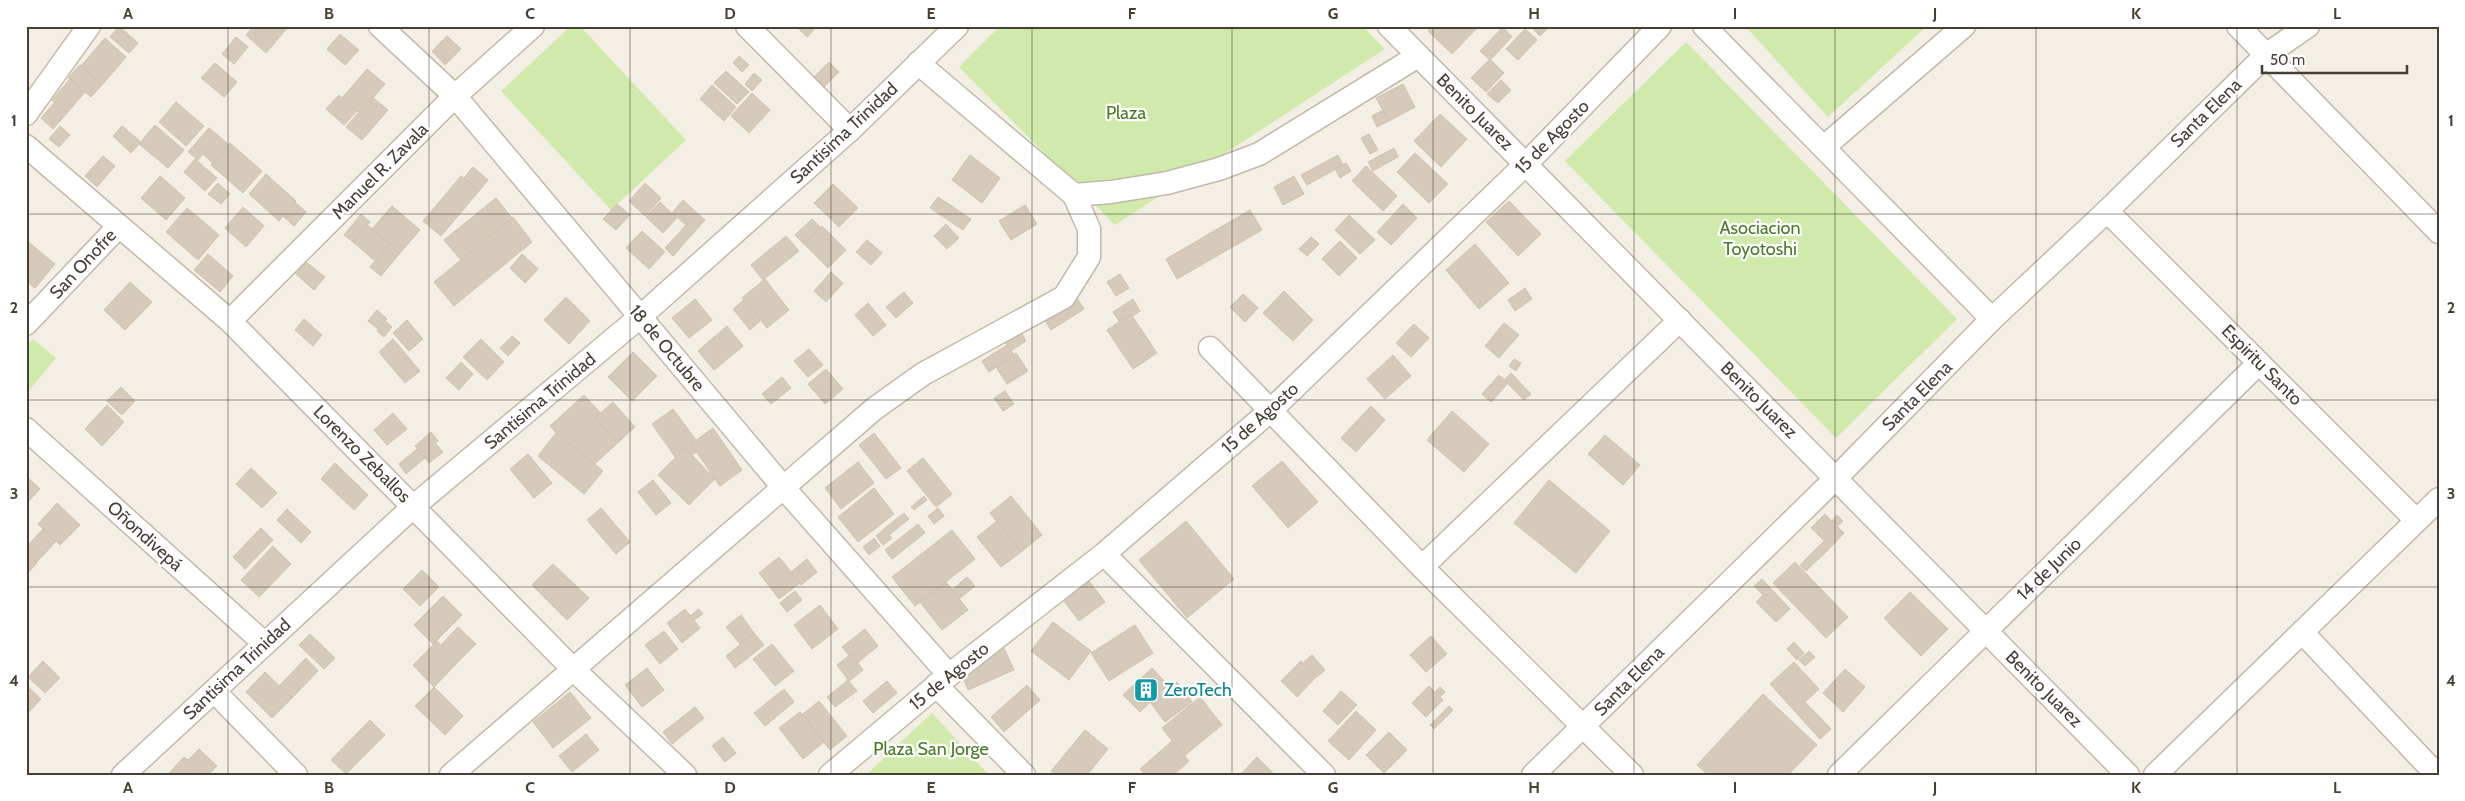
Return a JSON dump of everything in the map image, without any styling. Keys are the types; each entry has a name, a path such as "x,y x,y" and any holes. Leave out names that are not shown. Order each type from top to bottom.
{"street":[{"path":"26,114 89,26"},
{"name":"18 de Octubre","path":"380,26 455,96 1024,775"},
{"name":"Manuel R. Zavala","path":"230,320 455,96 533,26"},
{"path":"747,26 850,130"},
{"name":"Santisima Trinidad","path":"123,775 264,642 414,506 641,316 850,130 957,26"},
{"name":"Benito Juarez","path":"1389,26 2128,775"},
{"name":"15 de Agosto","path":"830,775 943,680 1104,554 1271,410 1526,164 1660,26"},
{"path":"1704,26 1992,319"},
{"path":"1824,147 1964,26"},
{"path":"2238,26 2439,232"},
{"name":"Santa Elena","path":"1533,775 1836,478 1992,319 2107,211 2266,55 2308,26"},
{"path":"1074,195 1111,192 1167,183 1220,169 1259,154 1418,56"},
{"path":"451,775 874,409 923,374 1064,297 1089,257 1089,229 1074,195 918,63"},
{"name":"Lorenzo Zeballos","path":"26,146 230,320 573,669 685,775"},
{"name":"Espiritu Santo","path":"2107,211 2416,520"},
{"name":"San Onofre","path":"26,324 119,226"},
{"path":"1422,567 1680,320"},
{"path":"1210,348 1422,567 1632,775"},
{"name":"14 de Junio","path":"1839,775 2259,363"},
{"name":"Oñondivepá","path":"26,429 264,642"},
{"path":"2155,775 2416,520 2439,500"},
{"path":"1104,554 1324,775"},
{"path":"2302,632 2437,775"},
{"path":"214,691 296,775"}],"green space":[{"path":"571,26 580,26 686,140 611,210 501,91"},
{"name":"Plaza","path":"1000,26 1362,26 1385,49 1115,225 959,67"},
{"path":"1745,26 1927,26 1828,117"},
{"name":"Asociacion Toyotoshi","path":"1686,42 1957,319 1836,438 1565,161"},
{"path":"33,339 56,358 26,394 26,347"},
{"name":"Plaza San Jorge","path":"932,713 989,775 866,775"}],"building":[{"path":"119,26 138,43 129,53 110,37"},
{"path":"254,26 289,26 266,53 246,35"},
{"path":"796,26 817,26 807,37"},
{"path":"1433,26 1479,26 1452,54 1428,31"},
{"path":"1530,26 1550,26 1540,36"},
{"path":"1503,27 1512,37 1490,60 1480,51"},
{"path":"1525,29 1537,40 1518,60 1506,49"},
{"path":"340,34 359,50 345,65 327,49"},
{"path":"447,36 461,49 445,65 432,51"},
{"path":"236,37 248,47 234,64 222,54"},
{"path":"105,38 126,57 102,85 81,66"},
{"path":"739,56 749,65 742,72 733,63"},
{"path":"1490,59 1504,73 1486,92 1471,78"},
{"path":"829,62 839,72 824,87 814,77"},
{"path":"215,63 237,82 224,97 201,78"},
{"path":"80,65 102,85 91,97 68,78"},
{"path":"367,69 385,84 360,113 342,98"},
{"path":"726,71 749,92 737,104 714,83"},
{"path":"754,73 762,80 752,91 745,84"},
{"path":"70,79 85,92 67,113 52,100"},
{"path":"1501,80 1511,90 1498,103 1487,94"},
{"path":"1403,84 1415,107 1389,121 1376,98"},
{"path":"712,85 736,107 724,121 700,99"},
{"path":"752,93 770,110 749,133 731,116"},
{"path":"339,95 357,111 344,125 326,109"},
{"path":"372,97 388,110 362,140 346,127"},
{"path":"55,102 67,113 53,129 41,118"},
{"path":"176,102 204,126 186,146 159,122"},
{"path":"1383,110 1389,121 1377,127 1372,116"},
{"path":"1440,114 1467,139 1441,167 1414,141"},
{"path":"155,125 184,150 168,168 139,144"},
{"path":"60,126 70,135 59,147 49,139"},
{"path":"122,126 141,142 131,153 113,136"},
{"path":"209,128 219,136 198,160 188,152"},
{"path":"1369,134 1378,150 1370,154 1361,138"},
{"path":"219,136 230,146 214,164 203,154"},
{"path":"230,143 262,171 243,193 211,165"},
{"path":"1394,148 1398,157 1373,171 1368,162"},
{"path":"1415,153 1448,184 1429,203 1397,172"},
{"path":"970,155 1000,178 982,203 952,180"},
{"path":"1338,155 1343,165 1307,185 1301,175"},
{"path":"103,156 115,166 97,187 85,176"},
{"path":"195,159 217,178 205,191 184,172"},
{"path":"1346,163 1351,171 1340,178 1335,169"},
{"path":"1366,166 1397,196 1383,211 1352,181"},
{"path":"473,167 488,180 479,191 464,178"},
{"path":"266,174 296,201 279,221 249,194"},
{"path":"160,176 185,198 166,220 141,198"},
{"path":"461,176 479,191 441,236 423,221"},
{"path":"1294,176 1304,194 1283,205 1274,187"},
{"path":"218,183 230,194 221,204 208,194"},
{"path":"645,183 661,198 645,216 629,201"},
{"path":"833,184 858,208 839,227 814,203"},
{"path":"938,197 971,219 963,230 930,208"},
{"path":"496,198 512,218 461,260 444,240"},
{"path":"683,200 697,213 686,225 672,213"},
{"path":"1509,201 1541,234 1518,256 1486,222"},
{"path":"295,202 306,212 294,226 283,216"},
{"path":"660,202 677,218 663,233 646,217"},
{"path":"617,204 630,215 616,230 603,219"},
{"path":"1403,204 1417,218 1391,245 1377,232"},
{"path":"1025,205 1037,224 1011,240 999,221"},
{"path":"392,206 420,230 400,253 372,229"},
{"path":"243,207 264,226 246,247 225,228"},
{"path":"187,208 219,235 198,260 166,232"},
{"path":"1250,210 1262,230 1177,279 1166,259"},
{"path":"697,213 705,220 673,256 665,248"},
{"path":"361,214 370,222 353,242 344,235"},
{"path":"1349,215 1375,240 1360,254 1335,230"},
{"path":"513,217 532,242 454,306 434,282"},
{"path":"812,219 821,228 804,244 795,235"},
{"path":"946,224 959,238 947,249 934,236"},
{"path":"367,225 390,244 375,261 353,242"},
{"path":"822,226 846,250 828,268 804,244"},
{"path":"642,231 665,252 649,269 626,248"},
{"path":"786,236 799,251 763,280 751,265"},
{"path":"1311,237 1319,244 1307,256 1299,249"},
{"path":"26,240 55,264 35,288 26,281"},
{"path":"867,240 882,253 871,265 856,252"},
{"path":"1340,241 1357,258 1339,276 1322,259"},
{"path":"390,244 400,253 381,276 370,267"},
{"path":"1475,244 1509,283 1479,309 1446,270"},
{"path":"208,254 233,276 220,292 194,270"},
{"path":"522,254 538,269 525,283 510,268"},
{"path":"306,262 325,277 314,290 296,274"},
{"path":"831,272 843,283 826,302 814,291"},
{"path":"1120,274 1129,288 1116,296 1107,282"},
{"path":"765,279 789,310 767,328 742,298"},
{"path":"130,282 152,302 125,330 104,310"},
{"path":"1525,288 1532,299 1515,311 1508,300"},
{"path":"1284,291 1313,320 1293,341 1263,313"},
{"path":"904,292 913,303 896,318 886,307"},
{"path":"1243,294 1258,308 1245,322 1230,307"},
{"path":"1075,295 1084,309 1051,330 1042,316"},
{"path":"566,297 590,321 569,344 544,320"},
{"path":"695,299 712,320 689,338 672,318"},
{"path":"1133,299 1140,311 1121,324 1113,312"},
{"path":"744,300 761,320 750,330 733,309"},
{"path":"868,303 886,325 873,336 855,315"},
{"path":"377,310 387,319 378,329 368,321"},
{"path":"1131,314 1157,353 1133,369 1107,330"},
{"path":"304,319 322,335 313,346 295,330"},
{"path":"407,320 423,339 409,351 393,333"},
{"path":"385,321 392,327 384,337 377,331"},
{"path":"1504,323 1519,335 1499,358 1485,346"},
{"path":"1414,324 1429,338 1411,357 1396,343"},
{"path":"727,326 743,346 714,370 698,351"},
{"path":"1017,326 1026,341 1011,351 1001,336"},
{"path":"512,336 520,343 508,356 500,348"},
{"path":"393,339 420,371 405,383 379,352"},
{"path":"481,339 504,362 487,380 463,357"},
{"path":"1007,345 1014,355 989,372 982,361"},
{"path":"809,349 823,365 808,377 794,361"},
{"path":"633,352 657,376 632,401 608,377"},
{"path":"1016,353 1028,371 1007,384 996,367"},
{"path":"1393,355 1411,376 1385,399 1367,379"},
{"path":"1514,359 1521,363 1516,371 1509,366"},
{"path":"461,362 473,374 459,390 446,378"},
{"path":"826,369 843,389 825,404 808,384"},
{"path":"1511,373 1531,394 1524,400 1504,380"},
{"path":"1499,375 1508,383 1491,402 1482,394"},
{"path":"782,377 791,388 771,404 762,394"},
{"path":"121,387 135,401 122,415 107,401"},
{"path":"1005,391 1014,404 1003,411 994,398"},
{"path":"584,395 623,438 589,469 550,426"},
{"path":"613,402 635,427 617,443 595,418"},
{"path":"107,405 124,422 102,446 85,429"},
{"path":"1371,406 1385,420 1356,452 1341,438"},
{"path":"673,409 702,448 680,464 652,424"},
{"path":"1452,411 1489,444 1464,472 1427,440"},
{"path":"393,413 407,429 387,445 374,430"},
{"path":"713,428 742,470 720,486 691,444"},
{"path":"431,432 438,441 422,454 415,446"},
{"path":"556,433 603,471 584,494 538,456"},
{"path":"874,433 901,468 886,479 859,445"},
{"path":"1605,435 1640,465 1623,485 1588,454"},
{"path":"436,444 443,452 429,463 423,455"},
{"path":"685,448 715,479 689,505 658,475"},
{"path":"417,449 425,458 406,474 399,464"},
{"path":"528,454 552,483 534,498 510,469"},
{"path":"923,458 952,494 936,507 907,471"},
{"path":"1282,461 1318,502 1288,528 1252,486"},
{"path":"858,462 874,483 841,509 825,488"},
{"path":"335,463 368,495 354,510 321,479"},
{"path":"251,468 277,493 262,508 236,484"},
{"path":"26,476 40,489 26,504"},
{"path":"653,480 671,503 656,515 638,492"},
{"path":"1549,480 1610,531 1576,573 1514,523"},
{"path":"874,488 894,514 858,542 838,517"},
{"path":"924,496 927,500 914,510 911,507"},
{"path":"1011,496 1042,535 1021,552 990,513"},
{"path":"57,503 80,525 60,545 38,524"},
{"path":"601,508 630,542 616,554 587,520"},
{"path":"938,508 944,516 934,524 928,516"},
{"path":"287,509 311,532 301,543 277,520"},
{"path":"904,513 909,519 889,535 884,529"},
{"path":"1825,514 1832,521 1837,515 1843,521 1837,526 1844,533 1831,547 1811,528"},
{"path":"997,521 1021,552 1001,567 977,537"},
{"path":"1186,521 1234,579 1187,618 1139,560"},
{"path":"918,524 925,533 892,559 885,550"},
{"path":"261,528 273,540 245,569 233,557"},
{"path":"43,529 56,541 37,562 26,552 26,547"},
{"path":"884,529 892,538 883,545 876,536"},
{"path":"952,530 975,559 915,606 892,577"},
{"path":"874,538 880,546 869,555 863,547"},
{"path":"1824,541 1830,548 1806,571 1800,565"},
{"path":"273,546 291,564 259,597 241,580"},
{"path":"26,553 37,563 26,575"},
{"path":"779,557 800,583 779,599 759,573"},
{"path":"807,559 817,572 801,585 791,572"},
{"path":"1795,562 1848,617 1826,638 1773,583"},
{"path":"553,564 589,598 567,620 532,585"},
{"path":"422,570 439,587 420,606 403,589"},
{"path":"967,577 975,586 959,599 952,590"},
{"path":"1086,577 1105,602 1079,621 1060,596"},
{"path":"1762,579 1790,609 1776,622 1756,602 1763,595 1754,586"},
{"path":"946,582 968,610 942,630 920,602"},
{"path":"795,591 802,600 787,612 780,603"},
{"path":"1910,592 1948,629 1921,656 1884,618"},
{"path":"443,596 462,615 433,644 414,625"},
{"path":"820,605 838,629 812,649 794,625"},
{"path":"685,609 700,628 682,643 667,623"},
{"path":"699,609 703,614 694,620 690,616"},
{"path":"741,615 754,633 740,644 726,627"},
{"path":"1053,622 1091,651 1069,680 1031,651"},
{"path":"1135,625 1153,653 1109,681 1091,653"},
{"path":"458,627 476,644 458,662 441,645"},
{"path":"865,629 878,646 856,664 842,647"},
{"path":"664,631 678,649 660,664 645,645"},
{"path":"754,633 764,645 735,668 726,656"},
{"path":"310,634 335,658 324,669 299,645"},
{"path":"1431,636 1447,654 1426,672 1410,655"},
{"path":"437,641 458,662 434,687 413,665"},
{"path":"1794,642 1804,653 1797,660 1787,649"},
{"path":"772,644 794,671 775,686 753,659"},
{"path":"1004,648 1014,670 968,690 959,668"},
{"path":"1809,651 1815,657 1805,666 1799,660"},
{"path":"851,654 863,670 849,681 837,665"},
{"path":"1312,655 1325,670 1317,677 1304,662"},
{"path":"306,658 318,671 292,698 279,686"},
{"path":"43,661 60,678 45,693 28,677"},
{"path":"1301,661 1317,676 1297,697 1281,681"},
{"path":"1794,662 1819,689 1805,702 1831,729 1820,739 1770,684"},
{"path":"647,668 664,690 642,707 625,685"},
{"name":"ZeroTech","path":"1152,668 1168,685 1140,712 1123,695"},
{"path":"1845,669 1865,687 1843,712 1823,693"},
{"path":"265,672 292,698 272,718 246,692"},
{"path":"848,680 857,691 835,707 827,697"},
{"path":"887,681 897,693 873,713 863,701"},
{"path":"1177,682 1192,702 1165,722 1150,702"},
{"path":"26,685 41,699 26,715"},
{"path":"1027,685 1040,700 1004,732 991,717"},
{"path":"1429,686 1435,692 1440,687 1445,692 1440,697 1443,700 1426,717 1412,703"},
{"path":"434,687 463,716 445,735 415,706"},
{"path":"784,689 794,702 765,726 754,713"},
{"path":"1341,691 1357,705 1338,725 1323,711"},
{"path":"570,692 591,718 553,748 533,722"},
{"path":"1763,694 1817,745 1788,775 1708,775 1697,765"},
{"path":"1200,697 1222,725 1184,756 1162,728"},
{"path":"819,701 847,736 830,750 802,715"},
{"path":"1449,706 1453,710 1434,729 1430,725"},
{"path":"695,707 704,718 672,744 663,732"},
{"path":"1356,711 1376,730 1349,760 1328,741"},
{"path":"800,712 824,742 803,759 779,728"},
{"path":"370,720 385,735 346,774 331,760"},
{"path":"1085,730 1108,749 1087,775 1056,775 1051,771"},
{"path":"1389,732 1407,750 1384,773 1366,755"},
{"path":"586,734 599,750 572,772 559,756"},
{"path":"723,737 736,753 725,762 712,746"},
{"path":"1172,741 1189,761 1174,775 1145,775 1140,769"},
{"path":"199,749 217,766 208,775 202,775 188,760"},
{"path":"184,757 202,775 171,775 169,773"},
{"path":"1257,757 1275,775 1241,774"}],"place":[{"name":"ZeroTech","path":"1146,690"}]}
